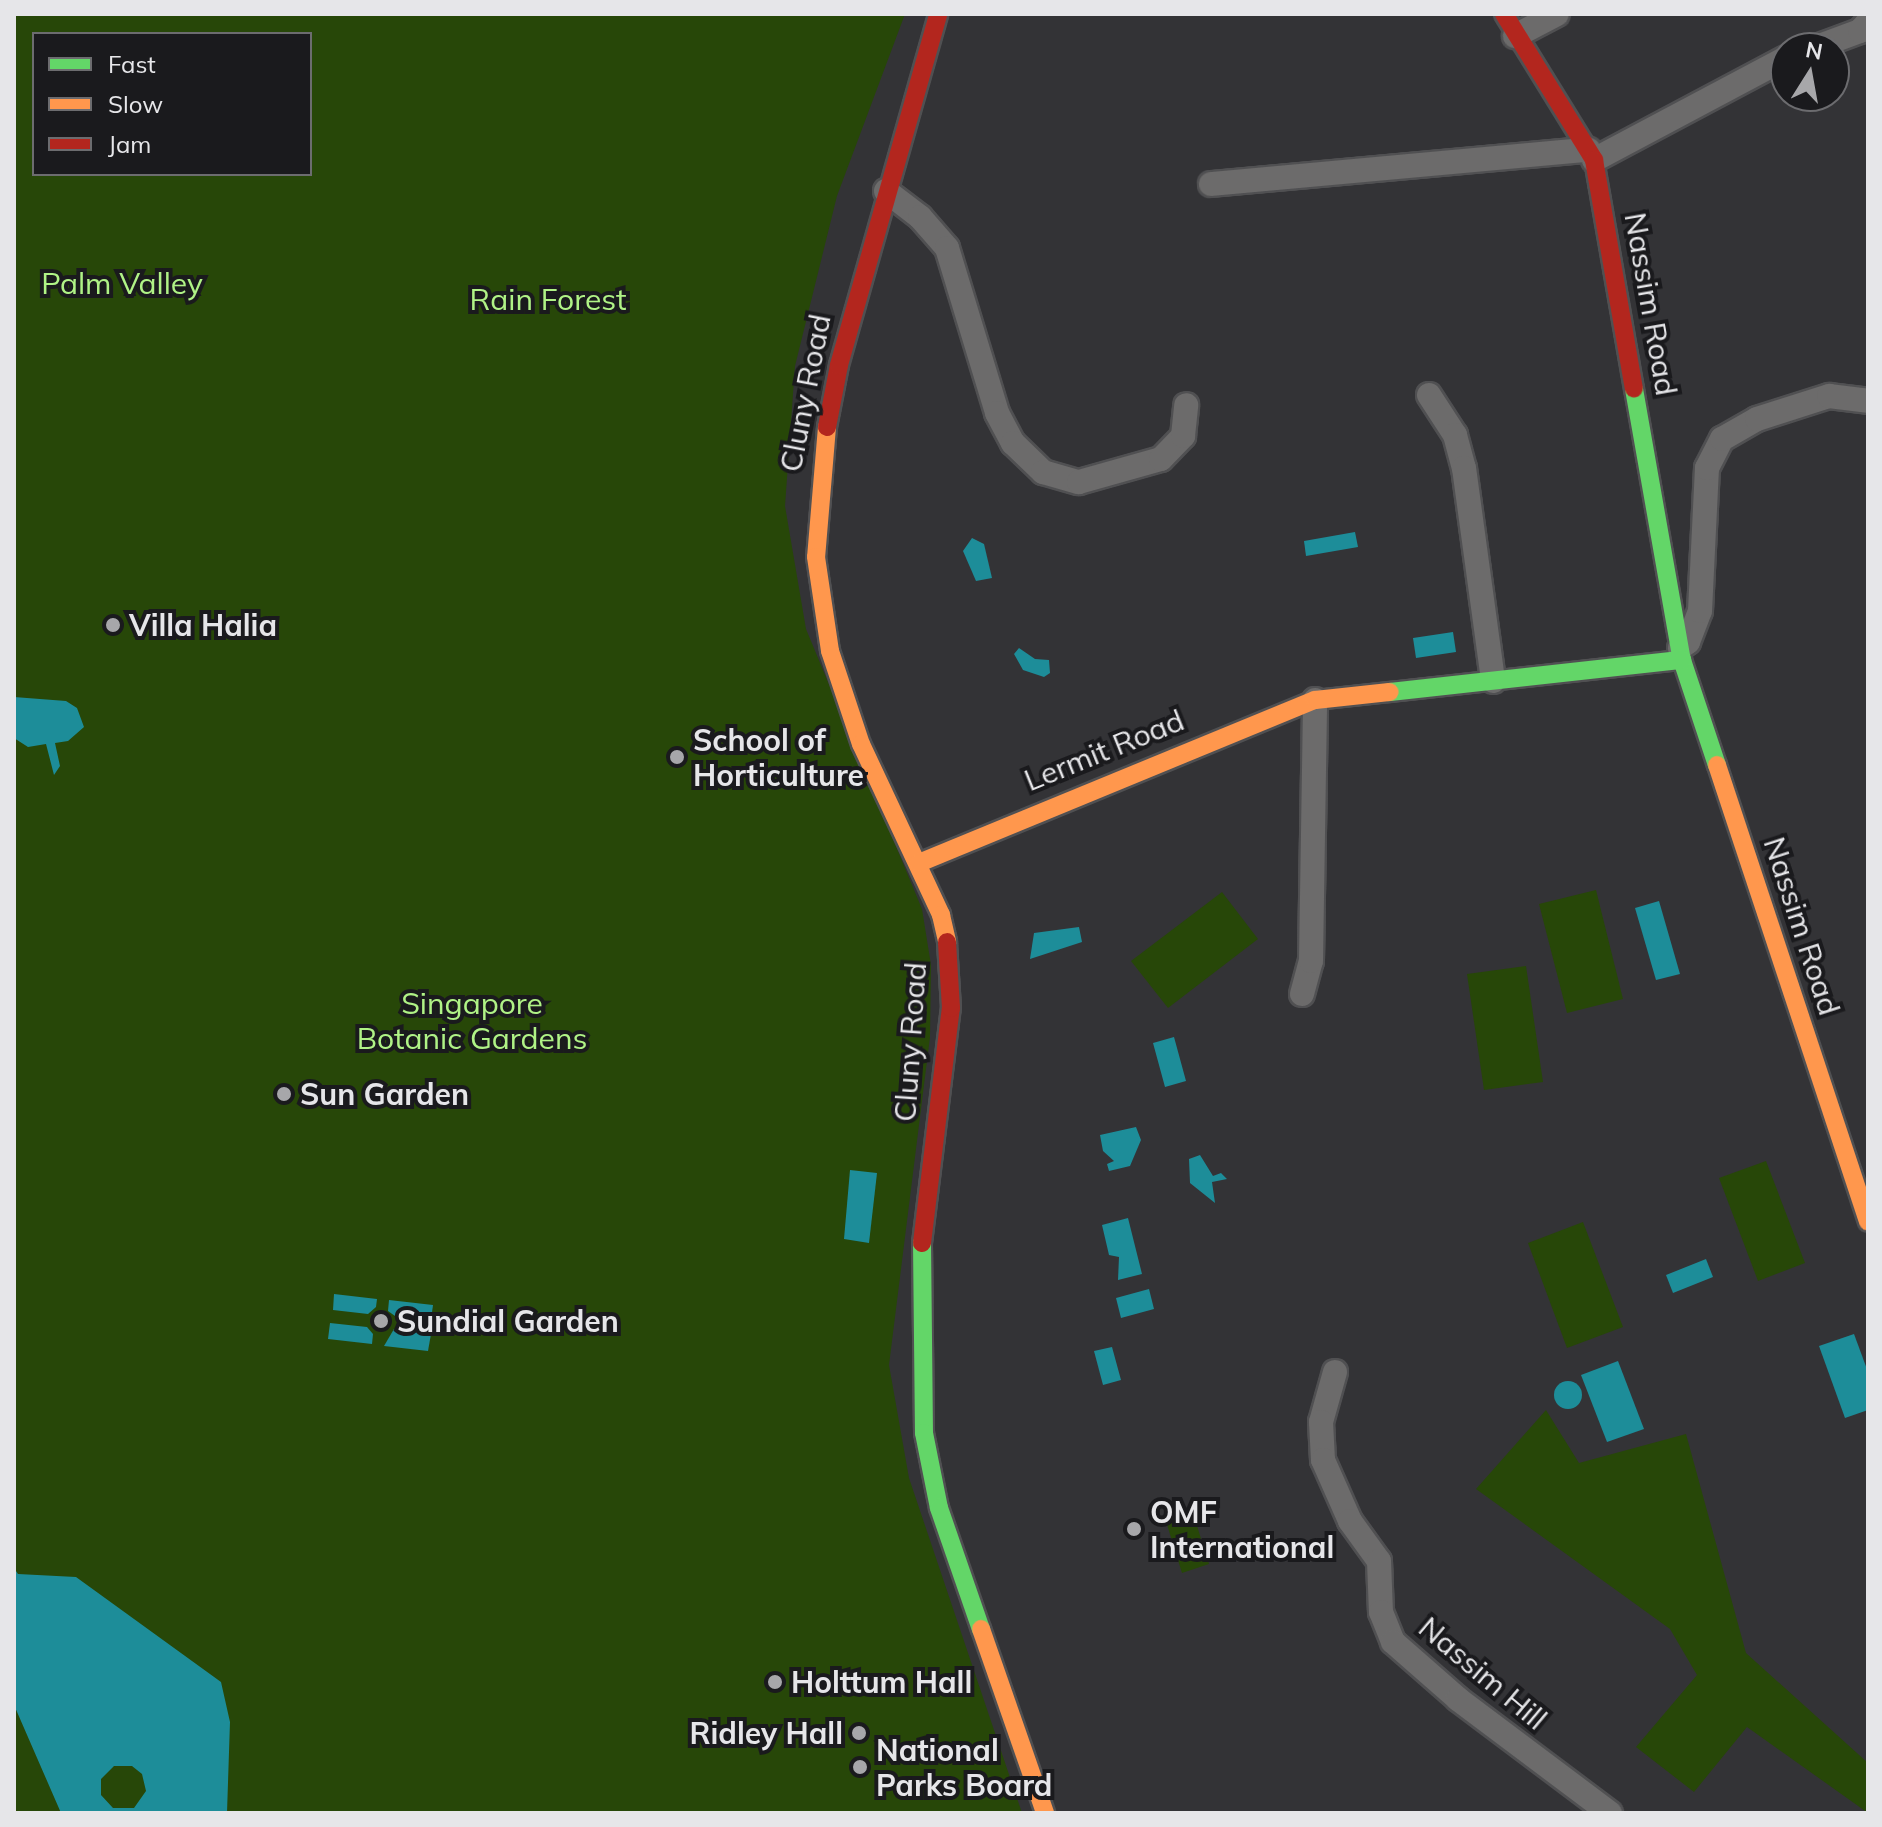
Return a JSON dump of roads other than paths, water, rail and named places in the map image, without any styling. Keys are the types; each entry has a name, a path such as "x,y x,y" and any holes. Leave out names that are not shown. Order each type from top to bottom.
{"street":[{"name":"Cluny Road","path":"938,14 839,365 822,454 816,557 835,665 861,744 941,915 952,964 951,1008 922,1239 924,1433 939,1508 1045,1813"},
{"name":"Nassim Road","path":"1504,14 1591,155 1681,654 1868,1222"},
{"path":"1515,36 1557,14"},
{"path":"1850,35 1860,31 1868,22"},
{"path":"1211,184 1591,155 1770,66"},
{"path":"886,191 920,217 947,248 997,413 1013,443 1039,469 1058,480 1079,482 1161,459 1183,436 1186,405"},
{"path":"1429,395 1455,435 1464,468 1493,681"},
{"path":"1681,654 1700,611 1707,468 1722,439 1757,419 1829,396 1868,401"},
{"name":"Lermit Road","path":"919,863 1315,700 1493,681 1681,654"},
{"path":"1302,994 1311,961 1315,700"},
{"name":"Nassim Hill","path":"1335,1372 1321,1422 1328,1474 1350,1521 1379,1561 1381,1612 1393,1642 1458,1699 1610,1813"}],"water":[{"path":"1355,532 1358,547 1306,556 1304,541"},
{"path":"972,538 984,544 992,578 976,581 963,551"},
{"path":"1453,632 1456,652 1416,658 1413,638"},
{"path":"1019,648 1035,659 1049,660 1050,673 1044,677 1023,670 1014,654"},
{"path":"14,697 66,701 77,708 84,727 68,741 55,743 60,766 54,775 46,744 28,747 14,738"},
{"path":"1659,901 1680,974 1656,980 1635,908"},
{"path":"1079,927 1082,942 1030,959 1034,933"},
{"path":"1174,1037 1186,1081 1165,1087 1153,1043"},
{"path":"1136,1127 1141,1140 1130,1166 1109,1171 1107,1164 1114,1161 1103,1151 1100,1135"},
{"path":"1200,1155 1213,1176 1221,1173 1227,1179 1212,1182 1215,1203 1190,1183 1189,1159"},
{"path":"850,1170 877,1173 869,1243 844,1239"},
{"path":"1128,1218 1142,1274 1118,1280 1119,1257 1109,1255 1102,1225"},
{"path":"1706,1259 1713,1277 1673,1293 1666,1275"},
{"path":"1149,1289 1154,1309 1121,1318 1116,1298"},
{"path":"334,1294 377,1299 376,1307 368,1314 333,1310"},
{"path":"389,1300 433,1305 431,1320 395,1316 388,1311"},
{"path":"330,1323 367,1327 373,1334 372,1344 328,1339"},
{"path":"394,1329 431,1334 428,1351 384,1346"},
{"path":"1854,1334 1868,1372 1868,1410 1845,1418 1819,1346"},
{"path":"1112,1347 1121,1380 1103,1385 1094,1351"},
{"path":"1618,1361 1644,1429 1607,1442 1581,1375"},
{"path":"1568,1381 1578,1385 1582,1395 1578,1405 1568,1409 1558,1405 1554,1395 1558,1385"},
{"path":"14,1568 18,1574 76,1577 221,1682 230,1722 227,1813 61,1813 14,1705","holes":["114,1766 132,1766 142,1774 146,1791 134,1808 113,1808 101,1795 101,1779"]}],"place":[{"name":"Villa Halia","path":"113,625"},
{"name":"School of Horticulture","path":"677,757"},
{"name":"Sun Garden","path":"284,1094"},
{"name":"Sundial Garden","path":"381,1321"},
{"name":"OMF International","path":"1134,1529"},
{"name":"Holttum Hall","path":"775,1682"},
{"name":"Ridley Hall","path":"859,1733"},
{"name":"National Parks Board","path":"860,1767"}],"park label":[{"name":"Palm Valley","path":"122,283"},
{"name":"Rain Forest","path":"548,299"},
{"name":"Singapore Botanic Gardens","path":"472,1020"}]}
